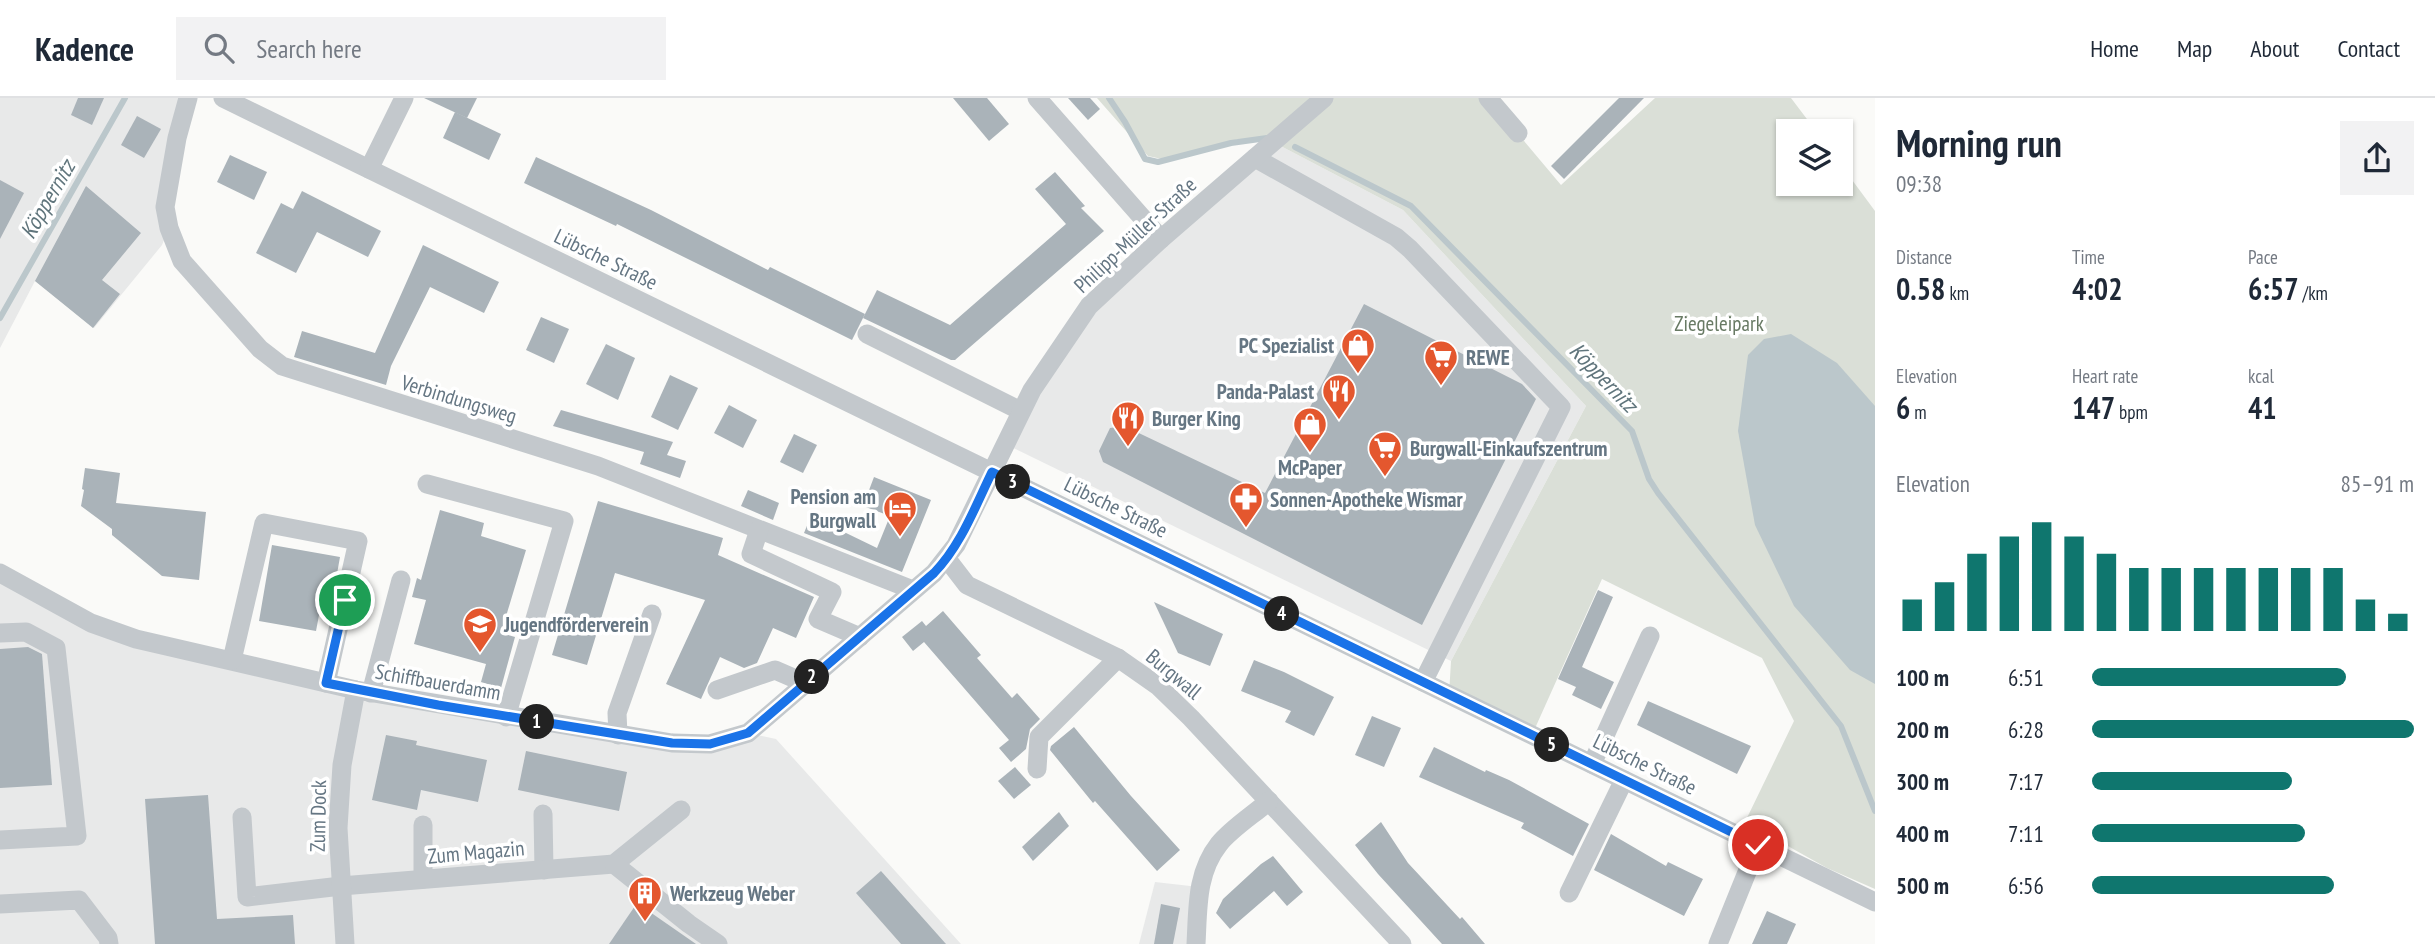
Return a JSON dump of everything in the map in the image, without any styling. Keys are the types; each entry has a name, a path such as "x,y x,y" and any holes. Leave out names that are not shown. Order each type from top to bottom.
{"street":[{"name":"Verbindungsweg","path":"188,98 182,114 165,207 169,228 182,261 260,349 282,366 598,466 914,590"},
{"name":"Lübsche Straße","path":"223,98 1875,902"},
{"path":"1037,98 1161,239"},
{"name":"Philipp-Müller-Straße","path":"992,472 1032,390 1089,306 1161,239 1324,98"},
{"path":"1489,98 1518,133"},
{"path":"369,169 398,100"},
{"path":"1255,158 1396,237 1562,407 1423,682"},
{"path":"867,334 1021,411"},
{"path":"947,559 992,472"},
{"path":"427,484 564,522 506,717"},
{"path":"232,660 264,523 358,541 326,683"},
{"path":"759,530 751,554 832,592 818,619 860,637"},
{"name":"Schiffbauerdamm","path":"0,573 91,623 136,639 364,692 618,735 672,743 710,744 748,733 947,559"},
{"name":"Burgwall","path":"947,559 967,585 1118,658 1158,686 1402,944"},
{"name":"Zum Dock","path":"345,944 338,828 342,765 401,580"},
{"path":"618,735 617,713 652,614"},
{"path":"0,633 26,632 56,648 77,836 0,840"},
{"path":"1592,764 1650,636"},
{"path":"1037,769 1039,737 1118,658"},
{"path":"717,690 775,670 805,683"},
{"path":"1569,893 1624,780"},
{"path":"1196,944 1199,887 1206,863 1219,843 1269,801"},
{"path":"681,810 614,864 689,924 719,944"},
{"path":"543,814 544,870"},
{"name":"Zum Magazin","path":"242,817 247,897 341,886 614,864"},
{"path":"423,825 423,880"},
{"path":"1718,944 1758,845"},
{"path":"0,904 79,900 108,938 109,944"}],"shaded area":[{"path":"0,98 188,98 169,228 162,245 94,328 35,281 0,348"},
{"path":"1273,142 1403,210 1586,406 1451,661 1005,444 1089,306"},
{"path":"1791,334 1837,363 1875,406 1875,684 1850,670 1794,606 1755,525 1738,431 1748,355 1764,339"},
{"path":"0,573 136,639 672,743 748,733 776,739 961,944 0,944"},
{"path":"1155,882 1199,887 1196,944 1139,944"}],"green space":[{"name":"Ziegeleipark","path":"1097,98 1488,98 1561,185 1655,98 1791,98 1807,119 1776,119 1776,196 1853,196 1853,181 1875,211 1875,889 1827,868 1745,822 1794,721 1762,658 1602,579 1532,735 1449,695 1451,661 1586,406 1403,210 1273,142 1239,139 1162,159 1148,156"}],"building":[{"path":"78,98 104,98 92,125 71,115"},
{"path":"424,98 477,98 467,118"},
{"path":"953,98 987,98 1009,124 989,141"},
{"path":"1068,98 1090,98 1100,109 1088,120"},
{"path":"1619,98 1644,98 1564,179 1551,166"},
{"path":"455,112 501,134 489,160 443,138"},
{"path":"137,116 161,129 144,158 121,145"},
{"path":"230,155 267,172 254,200 217,182"},
{"path":"536,157 865,314 852,340 617,224 616,226 524,183"},
{"path":"1055,172 1085,206 1081,208 1104,231 955,360 863,318 877,290 950,325 1066,224 1035,189"},
{"path":"0,180 24,193 0,239"},
{"path":"86,186 141,233 102,280 120,294 93,328 35,281"},
{"path":"302,191 381,231 368,257 317,232 296,273 256,253 281,203 293,209"},
{"path":"423,245 499,282 484,313 430,287 391,366 386,385 294,357 302,331 375,353"},
{"name":"Burgwall-Einkaufszentrum","path":"1364,304 1522,384 1536,399 1422,625 1103,462 1099,451 1110,428 1124,426 1265,493"},
{"path":"541,317 569,329 554,363 526,350"},
{"path":"606,344 635,358 618,400 586,384"},
{"path":"670,375 698,388 678,430 651,417"},
{"path":"729,405 757,420 743,448 714,433"},
{"path":"561,410 673,442 667,455 686,461 680,478 640,464 644,452 553,426"},
{"path":"794,434 817,445 803,473 780,462"},
{"path":"85,468 120,473 116,503 206,512 199,580 162,576 112,535 112,529 81,506"},
{"path":"874,477 931,500 902,572 804,533 811,516 877,548 890,516 863,506"},
{"path":"748,490 779,503 773,520 741,506"},
{"path":"598,501 723,538 718,555 814,597 796,638 773,628 757,663 744,668 720,657 701,699 666,684 705,600 615,573 587,665 552,655"},
{"path":"440,510 484,523 481,536 526,550 501,633 515,637 501,688 481,682 486,664 414,644 426,600 412,597 417,578 421,580"},
{"path":"272,545 340,557 333,596 323,594 316,631 259,621"},
{"path":"1598,590 1613,597 1582,667 1614,682 1601,709 1572,695 1576,687 1558,679"},
{"path":"1154,602 1223,634 1210,666 1178,653"},
{"path":"943,611 981,655 977,658 1012,698 1017,693 1040,719 1030,729 1026,749 1011,762 999,748 1009,740 924,642 913,651 902,637 922,621 926,626"},
{"path":"28,647 42,654 52,785 0,788 0,649"},
{"path":"1254,660 1334,697 1314,736 1285,722 1291,711 1241,691"},
{"path":"1648,701 1751,746 1737,774 1637,725"},
{"path":"1372,716 1401,728 1384,767 1355,755"},
{"path":"1074,727 1180,850 1157,871 1095,801 1093,803 1050,750 1051,746"},
{"path":"386,735 417,741 416,745 487,760 478,802 421,790 417,810 372,800"},
{"path":"1434,747 1485,772 1486,770 1509,780 1589,824 1573,856 1521,828 1524,823 1419,777"},
{"path":"526,751 627,772 619,811 518,790"},
{"path":"1015,767 1031,785 1014,799 998,781"},
{"path":"208,795 217,919 293,915 295,944 155,944 145,799"},
{"path":"1059,812 1069,826 1033,861 1022,847"},
{"path":"1381,822 1408,863 1485,944 1442,944 1378,874 1355,845"},
{"path":"1611,834 1666,866 1668,862 1703,879 1684,916 1594,870"},
{"path":"1273,856 1303,892 1287,906 1274,891 1230,929 1216,913 1223,899"},
{"path":"881,871 946,944 901,944 856,893"},
{"name":"Werkzeug Weber","path":"637,903 696,944 609,944"},
{"path":"1161,904 1180,908 1173,944 1154,944"},
{"path":"1767,911 1796,924 1787,944 1752,944"}],"waterway":[{"name":"Köppernitz","path":"0,318 125,98"},
{"name":"Köppernitz","path":"1109,98 1145,159 1158,162 1231,143 1267,138"},
{"name":"Köppernitz","path":"1295,147 1411,206 1632,431 1649,479 1658,493 1841,726 1875,811"}],"place":[{"name":"PC Spezialist","path":"1358,375"},
{"name":"REWE","path":"1441,387"},
{"name":"Panda-Palast","path":"1339,421"},
{"name":"Burger King","path":"1128,448"},
{"name":"McPaper","path":"1310,454"},
{"name":"Burgwall-Einkaufszentrum","path":"1385,478"},
{"name":"Sonnen-Apotheke Wismar","path":"1246,529"},
{"name":"Pension am Burgwall","path":"900,538"},
{"name":"Jugendförderverein","path":"480,654"},
{"name":"Werkzeug Weber","path":"645,923"}],"route":[{"path":"345,600 326,683 618,735 672,743 710,744 748,733 934,573 956,545 992,472 1758,845"}]}
